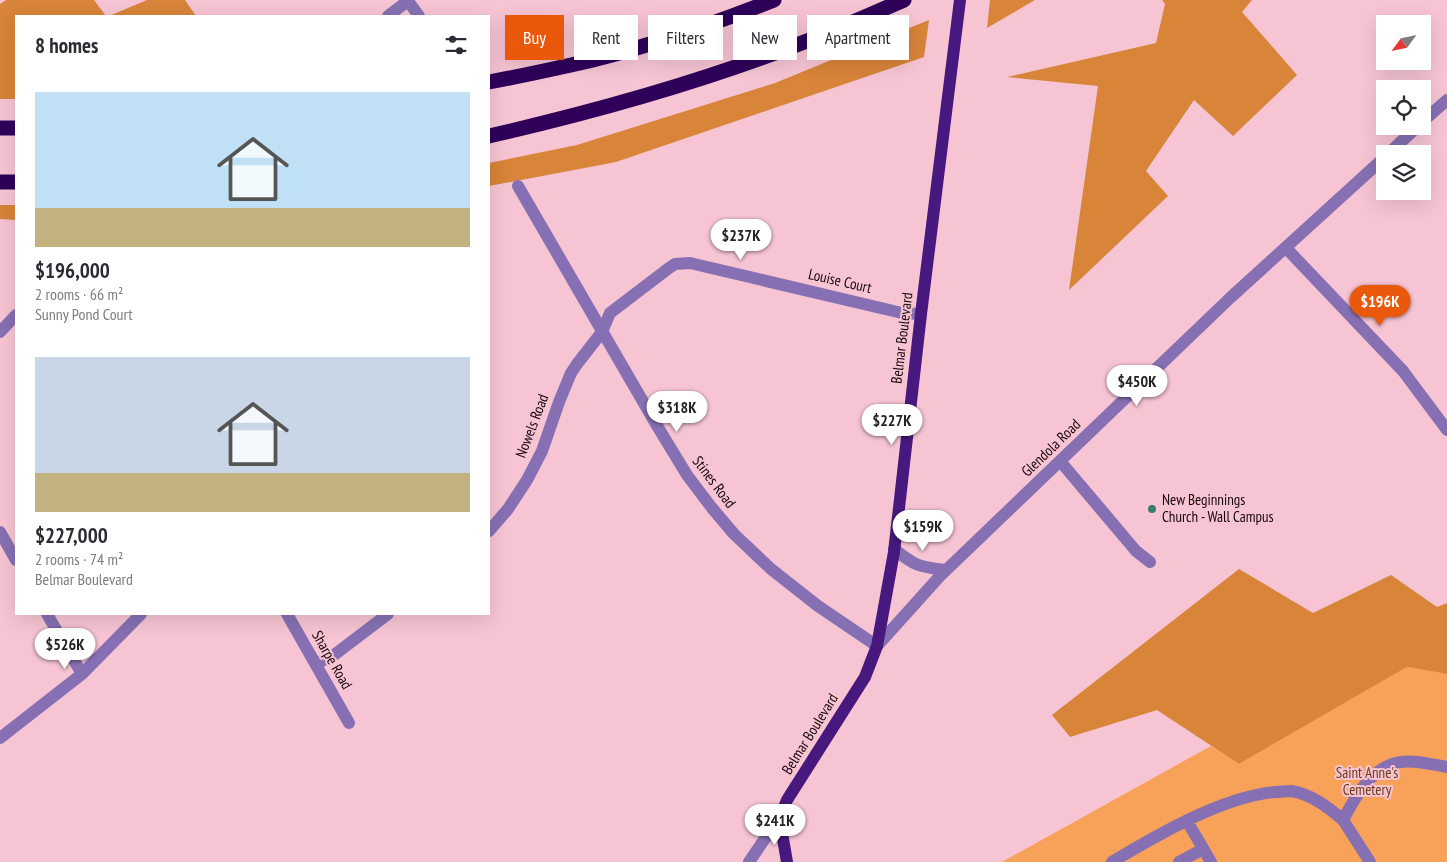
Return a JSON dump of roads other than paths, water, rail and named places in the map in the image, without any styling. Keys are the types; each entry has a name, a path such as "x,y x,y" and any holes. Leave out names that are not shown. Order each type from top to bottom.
{"highway":[{"path":"490,82 572,65 630,50 774,0"},
{"path":"490,136 631,100 728,70 800,44 904,0"},
{"path":"0,128 15,128"},
{"path":"0,182 15,182"}],"main road":[{"name":"Belmar Boulevard","path":"781,814 787,800 865,677 877,646 894,549 960,1"},
{"path":"781,814 787,862"}],"street":[{"path":"389,15 409,1 418,15"},
{"path":"1431,114 1447,100"},
{"path":"1398,145 1408,135"},
{"name":"Glendola Road","path":"877,646 946,570 1376,164"},
{"name":"Stines Road","path":"518,186 687,475 717,514 734,534 771,569 818,606 877,646"},
{"path":"1286,248 1402,371 1447,430"},
{"name":"Louise Court","path":"602,332 610,313 669,268 683,263 902,313 921,314"},
{"path":"0,332 15,316"},
{"name":"Nowels Road","path":"490,530 508,510 527,480 542,451 564,387 571,373 602,332"},
{"path":"1060,461 1136,551 1150,562"},
{"path":"0,532 15,558"},
{"path":"894,549 914,564 946,570"},
{"path":"48,615 82,674"},
{"path":"0,738 82,674 140,615"},
{"name":"Sharpe Road","path":"288,615 349,723"},
{"path":"316,664 334,655 387,615"},
{"path":"1343,820 1350,806 1368,782 1380,771 1392,764 1410,762 1447,767"},
{"path":"1112,862 1173,827 1228,804 1259,794 1290,791 1312,797 1343,820 1370,862"},
{"path":"749,862 781,814"},
{"path":"1187,821 1211,862"},
{"path":"1179,862 1203,849"}],"place":[{"name":"New Beginnings Church - Wall Campus","path":"1152,509"}],"park label":[{"name":"Saint Anne's Cemetery","path":"1367,782"}]}
